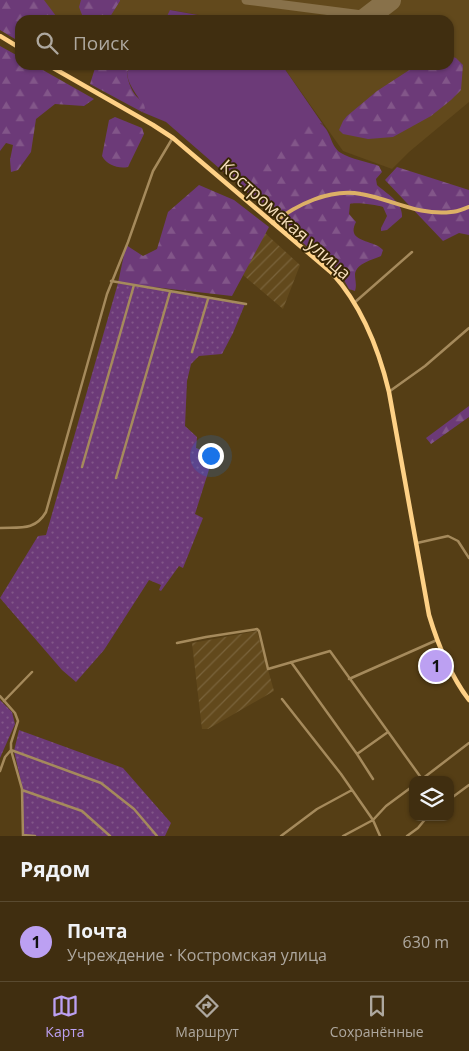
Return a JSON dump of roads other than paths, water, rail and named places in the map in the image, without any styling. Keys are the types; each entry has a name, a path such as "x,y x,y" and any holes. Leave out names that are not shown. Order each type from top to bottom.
{"main road":[{"path":"0,36 15,45"},
{"name":"Костромская улица","path":"57,70 153,125 172,138 273,222 332,273 343,285 354,303 381,362 389,392 430,615 437,640 447,662 469,700"},
{"path":"273,222 289,210 310,202 334,195 359,193 429,212 451,212 469,208"}],"street":[{"path":"0,528 34,526 42,520 46,512 111,281 126,246 152,171 172,138"},
{"path":"354,303 412,252"},
{"path":"111,281 246,304"},
{"path":"82,467 134,285"},
{"path":"116,478 170,292"},
{"path":"192,352 208,298"},
{"path":"389,392 428,364 469,328"},
{"path":"416,543 448,536 458,541 469,558"},
{"path":"177,643 206,636 257,629 268,669 330,651 420,776"},
{"path":"349,679 437,640"},
{"path":"290,662 373,779"},
{"path":"4,701 32,672"},
{"path":"0,696 15,714 18,721 11,743 11,750 22,790 23,835 35,836"},
{"path":"282,699 374,820 380,836"},
{"path":"357,754 388,732"},
{"path":"426,776 469,743"},
{"path":"0,771 5,757 11,750"},
{"path":"11,750 101,783 134,809 157,836"},
{"path":"454,796 469,784"},
{"path":"343,836 374,820 386,806 409,789"},
{"path":"22,790 82,811 110,836"},
{"path":"281,836 317,809 352,790"},
{"path":"407,836 424,821"}],"place":[{"name":"Почта","path":"436,666"}]}
